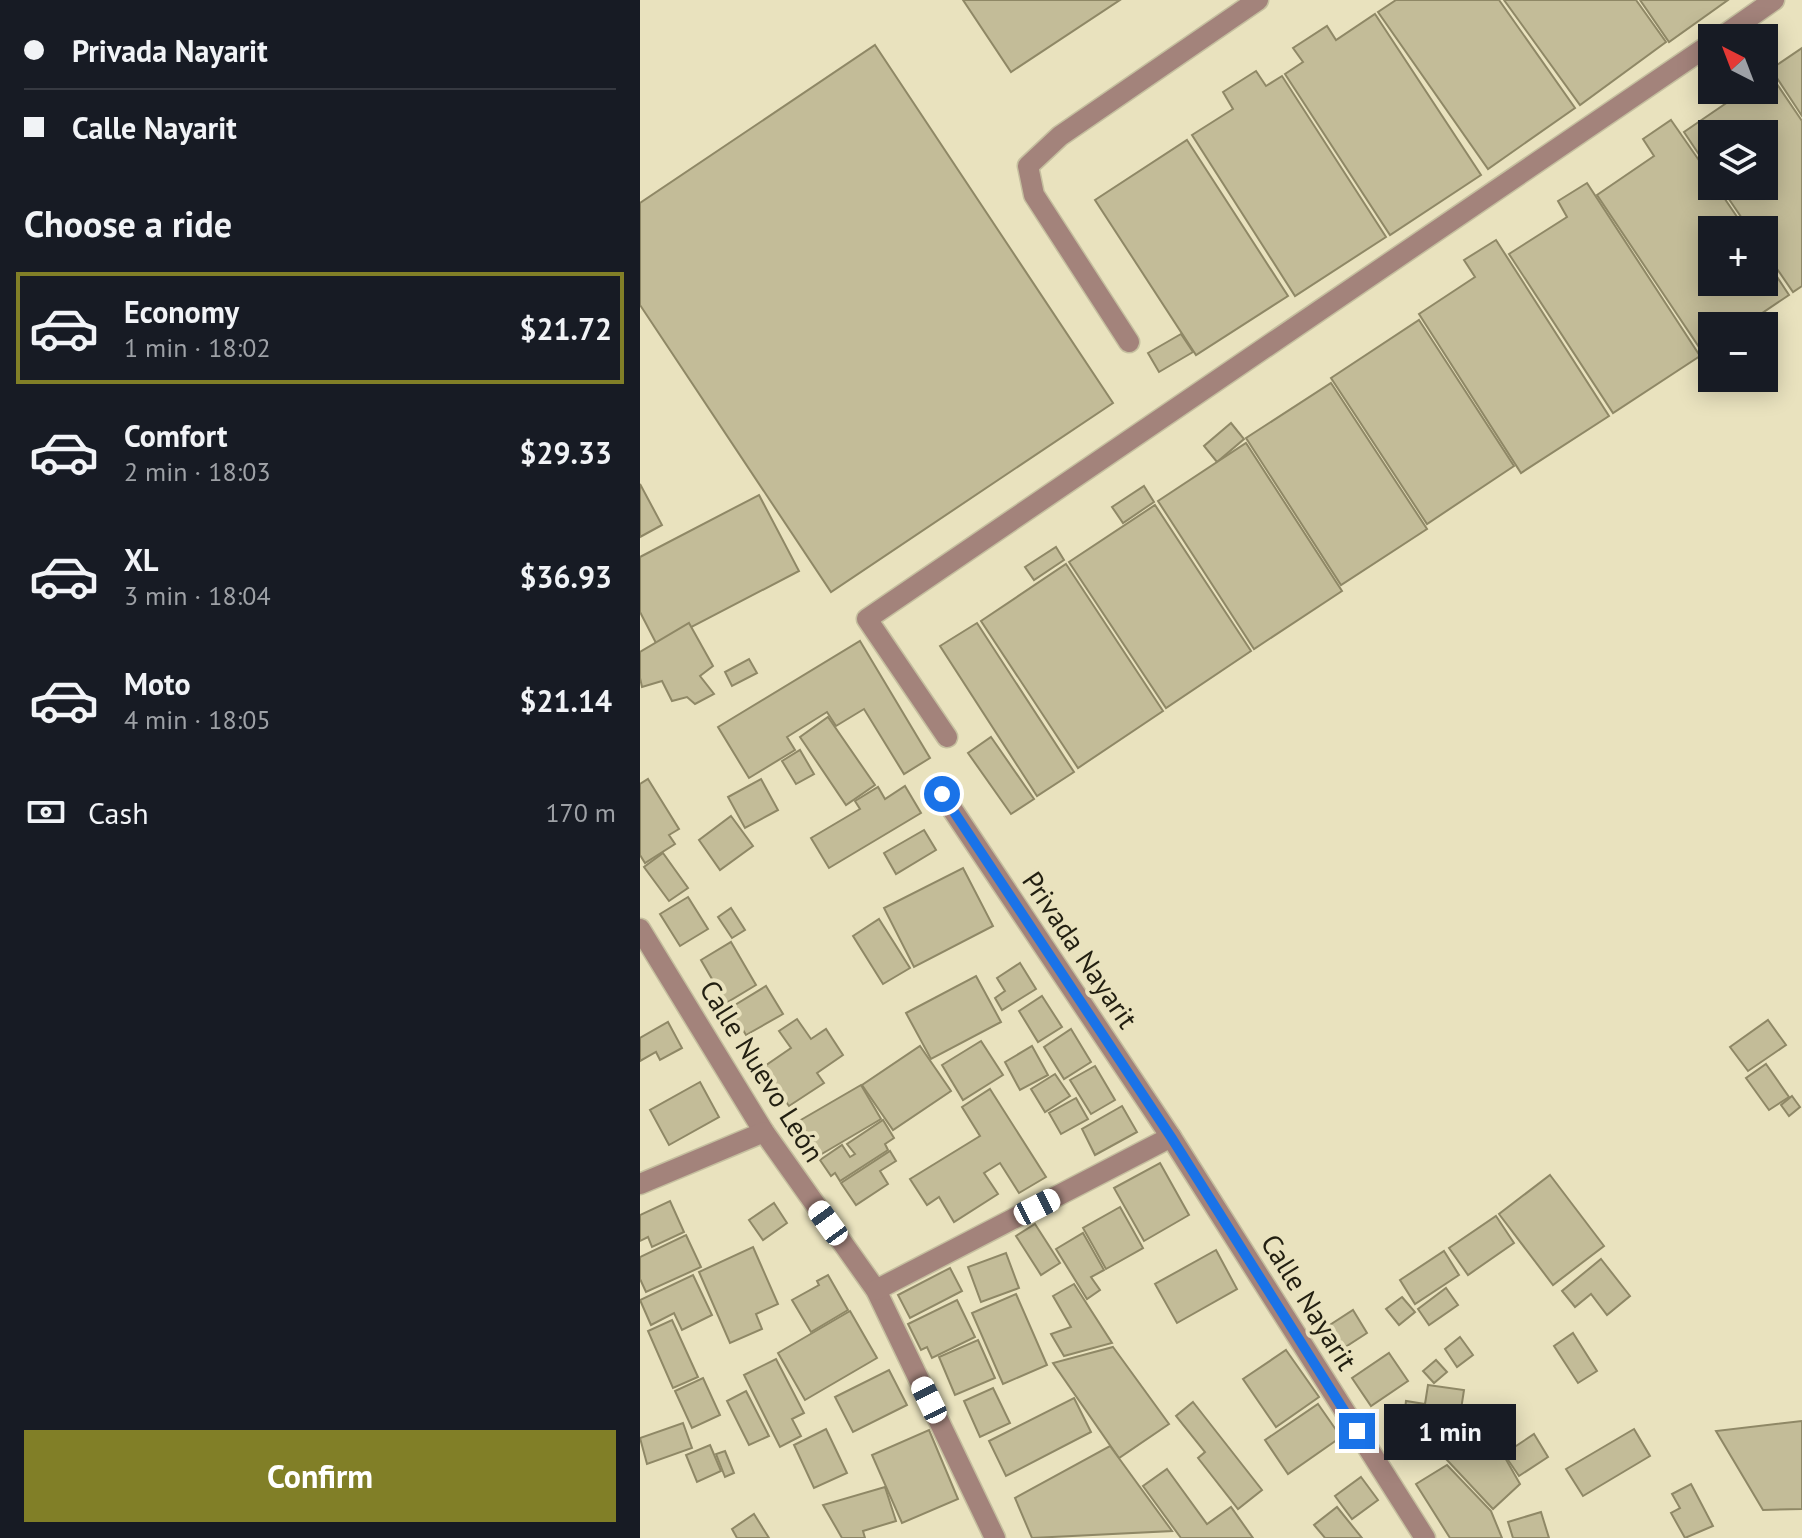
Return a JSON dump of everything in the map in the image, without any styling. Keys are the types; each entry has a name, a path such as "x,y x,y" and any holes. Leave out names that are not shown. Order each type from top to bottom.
{"street":[{"path":"1129,342 1034,195 1028,166 1060,136 1258,0"},
{"path":"1740,24 1774,0"},
{"path":"947,737 867,619 1698,53"},
{"name":"Privada Nayarit","path":"942,794 1171,1137"},
{"name":"Calle Nuevo León","path":"640,929 764,1132 876,1290 995,1538"},
{"path":"640,1184 764,1132"},
{"path":"876,1290 1171,1137"},
{"name":"Calle Nayarit","path":"1171,1137 1425,1538"}],"building":[{"path":"963,0 1120,0 1011,72"},
{"path":"1396,0 1499,0 1575,108 1488,169 1378,12"},
{"path":"1504,0 1636,0 1666,42 1580,105"},
{"path":"1640,0 1728,0 1669,42"},
{"path":"1375,14 1481,175 1390,235 1285,74 1303,62 1293,48 1327,26 1336,40"},
{"path":"875,45 1113,403 831,592 640,305 640,203"},
{"path":"1802,48 1802,116 1778,80 1778,64"},
{"path":"1256,71 1266,86 1282,76 1386,237 1295,296 1192,135 1233,109 1223,92"},
{"path":"1778,86 1802,121 1802,286 1793,292 1778,270 1778,216 1740,216 1730,200 1778,200 1778,120 1702,120 1725,104 1778,104"},
{"path":"1671,120 1698,159 1698,200 1726,200 1736,216 1698,216 1698,296 1778,296 1778,278 1789,295 1764,312 1698,312 1698,346 1597,195 1654,156 1643,139"},
{"path":"1698,122 1698,153 1684,132"},
{"path":"1187,140 1288,296 1196,355 1095,200"},
{"path":"1587,183 1698,353 1698,357 1613,413 1509,254 1567,217 1558,201"},
{"path":"1496,240 1609,416 1521,473 1419,314 1475,277 1464,260"},
{"path":"1419,320 1514,466 1427,524 1331,378"},
{"path":"1181,334 1193,352 1159,372 1148,353"},
{"path":"1331,383 1427,529 1341,585 1246,438"},
{"path":"1231,423 1244,439 1217,462 1204,446"},
{"path":"1246,443 1342,591 1254,649 1158,501"},
{"path":"640,484 662,525 640,537"},
{"path":"1144,486 1154,502 1123,523 1112,507"},
{"path":"759,495 799,571 657,645 640,612 640,557"},
{"path":"1155,505 1251,651 1166,708 1069,562"},
{"path":"1056,547 1064,560 1034,580 1025,567"},
{"path":"1066,564 1163,711 1078,768 981,621"},
{"path":"689,623 713,666 700,676 714,694 695,704 687,697 672,701 662,681 642,687 640,678 640,652"},
{"path":"977,623 1074,772 1037,796 940,646"},
{"path":"860,641 930,758 904,774 864,709 836,726 827,712 787,737 795,750 749,778 718,727"},
{"path":"749,659 757,673 732,686 725,672"},
{"path":"828,717 875,785 846,805 800,737"},
{"path":"991,737 1034,799 1011,814 968,753"},
{"path":"800,750 814,774 796,784 782,761"},
{"path":"648,779 679,829 669,835 675,844 645,863 640,855 640,784"},
{"path":"761,779 778,810 745,828 728,797"},
{"path":"905,786 921,813 829,868 811,838 860,809 855,801 878,787 885,799"},
{"path":"731,816 753,846 720,870 699,840"},
{"path":"924,830 936,850 896,874 884,853"},
{"path":"663,853 688,888 669,901 644,867"},
{"path":"963,868 993,926 914,967 884,908"},
{"path":"688,897 708,929 680,946 660,914"},
{"path":"731,908 745,930 732,938 718,917"},
{"path":"879,919 910,968 883,984 853,936"},
{"path":"731,942 756,985 726,1003 701,960"},
{"path":"1020,963 1036,989 1002,1010 995,998 1005,991 997,978"},
{"path":"976,976 1001,1022 931,1059 906,1013"},
{"path":"766,986 783,1014 746,1035 730,1008"},
{"path":"1042,996 1062,1027 1038,1042 1019,1011"},
{"path":"797,1019 811,1039 826,1029 843,1055 817,1073 824,1083 789,1106 762,1068 791,1048 779,1031"},
{"path":"1768,1020 1786,1045 1748,1071 1730,1047"},
{"path":"668,1022 682,1048 660,1060 656,1052 640,1061 640,1038"},
{"path":"1071,1029 1091,1062 1064,1079 1044,1047"},
{"path":"981,1041 1003,1075 963,1100 942,1065"},
{"path":"920,1046 951,1091 893,1130 862,1085"},
{"path":"1032,1046 1048,1075 1020,1090 1005,1062"},
{"path":"1766,1064 1789,1097 1769,1110 1746,1078"},
{"path":"1095,1066 1115,1100 1091,1114 1070,1080"},
{"path":"1055,1074 1070,1096 1045,1112 1031,1089"},
{"path":"700,1082 719,1117 669,1145 650,1110"},
{"path":"861,1085 881,1119 820,1155 799,1121"},
{"path":"990,1089 1046,1177 1019,1193 1000,1163 984,1173 998,1194 954,1222 939,1197 927,1205 910,1179 980,1136 962,1107"},
{"path":"1792,1096 1800,1107 1789,1116 1781,1105"},
{"path":"1076,1098 1088,1119 1061,1134 1049,1113"},
{"path":"1122,1106 1137,1132 1095,1155 1082,1129"},
{"path":"883,1120 894,1138 885,1144 888,1150 840,1181 835,1173 831,1176 820,1160 842,1145 850,1157 855,1154 847,1144"},
{"path":"890,1151 896,1161 880,1171 888,1184 856,1205 841,1183"},
{"path":"1160,1163 1189,1215 1144,1241 1114,1188"},
{"path":"1550,1175 1604,1246 1553,1285 1499,1214"},
{"path":"670,1201 684,1232 652,1247 648,1237 640,1241 640,1215"},
{"path":"774,1203 787,1223 763,1240 749,1220"},
{"path":"1120,1207 1143,1248 1106,1269 1083,1228"},
{"path":"1496,1216 1514,1243 1468,1275 1449,1248"},
{"path":"1035,1224 1060,1263 1041,1275 1016,1236"},
{"path":"1083,1233 1104,1270 1091,1277 1100,1290 1087,1299 1056,1249"},
{"path":"686,1235 701,1267 646,1292 640,1279 640,1257"},
{"path":"753,1247 778,1304 756,1314 762,1329 730,1343 699,1272"},
{"path":"1216,1250 1237,1289 1177,1323 1155,1284"},
{"path":"1444,1251 1459,1275 1415,1304 1400,1280"},
{"path":"1006,1253 1019,1288 981,1302 968,1267"},
{"path":"1601,1259 1630,1296 1607,1315 1591,1294 1575,1307 1562,1291"},
{"path":"950,1268 962,1291 910,1318 898,1295"},
{"path":"693,1275 712,1315 682,1330 674,1313 651,1325 640,1300"},
{"path":"828,1275 848,1310 811,1332 792,1300 819,1285 817,1281"},
{"path":"1074,1284 1112,1343 1064,1356 1051,1334 1071,1327 1053,1296"},
{"path":"1446,1288 1458,1305 1429,1325 1418,1309"},
{"path":"1016,1294 1047,1365 1003,1384 972,1313"},
{"path":"1402,1297 1415,1312 1399,1325 1386,1309"},
{"path":"957,1300 975,1337 932,1358 927,1347 921,1350 908,1324"},
{"path":"1353,1310 1367,1333 1336,1353 1322,1330"},
{"path":"850,1311 877,1358 805,1400 778,1353"},
{"path":"672,1320 698,1377 673,1388 648,1331"},
{"path":"1573,1333 1597,1371 1578,1383 1554,1346"},
{"path":"1460,1337 1473,1355 1457,1367 1445,1349"},
{"path":"978,1340 995,1378 955,1395 939,1357"},
{"path":"1113,1347 1169,1424 1119,1458 1053,1363"},
{"path":"1286,1350 1319,1397 1276,1427 1243,1379"},
{"path":"1389,1353 1408,1381 1371,1406 1352,1378"},
{"path":"776,1359 804,1413 792,1419 801,1436 780,1447 744,1375"},
{"path":"1436,1360 1447,1372 1434,1383 1423,1371"},
{"path":"889,1370 907,1405 853,1432 835,1397"},
{"path":"703,1378 720,1415 692,1428 675,1391"},
{"path":"1428,1385 1464,1390 1456,1442 1402,1435 1406,1401 1425,1404"},
{"path":"993,1388 1010,1423 980,1437 964,1401"},
{"path":"746,1391 769,1436 749,1445 727,1401"},
{"path":"1074,1398 1091,1432 1006,1476 989,1441"},
{"path":"1193,1402 1262,1490 1238,1509 1198,1458 1205,1452 1176,1416"},
{"path":"1318,1404 1341,1437 1288,1474 1265,1440"},
{"path":"1802,1421 1802,1509 1763,1510 1716,1431"},
{"path":"683,1423 692,1448 647,1464 640,1438"},
{"path":"1487,1426 1520,1484 1493,1509 1447,1460"},
{"path":"826,1429 847,1473 814,1488 794,1445"},
{"path":"1634,1429 1650,1456 1583,1496 1566,1469"},
{"path":"929,1430 958,1499 902,1523 872,1455"},
{"path":"1534,1434 1548,1457 1519,1476 1504,1454"},
{"path":"710,1445 721,1471 697,1482 686,1455"},
{"path":"1110,1446 1172,1531 1032,1538 1015,1498"},
{"path":"725,1451 734,1473 725,1477 716,1454"},
{"path":"1447,1465 1491,1511 1502,1538 1450,1538 1416,1484"},
{"path":"1167,1469 1207,1524 1231,1507 1253,1538 1181,1538 1143,1486"},
{"path":"1361,1477 1378,1500 1352,1519 1335,1496"},
{"path":"1691,1484 1713,1526 1685,1538 1671,1513 1680,1508 1672,1494"},
{"path":"885,1487 896,1521 863,1531 865,1538 842,1538 823,1505"},
{"path":"1337,1507 1362,1538 1325,1538 1314,1525"},
{"path":"1541,1512 1549,1538 1513,1538 1508,1522"},
{"path":"754,1514 769,1538 737,1538 732,1529"}],"route":[{"path":"942,794 1171,1137 1357,1431"}]}
